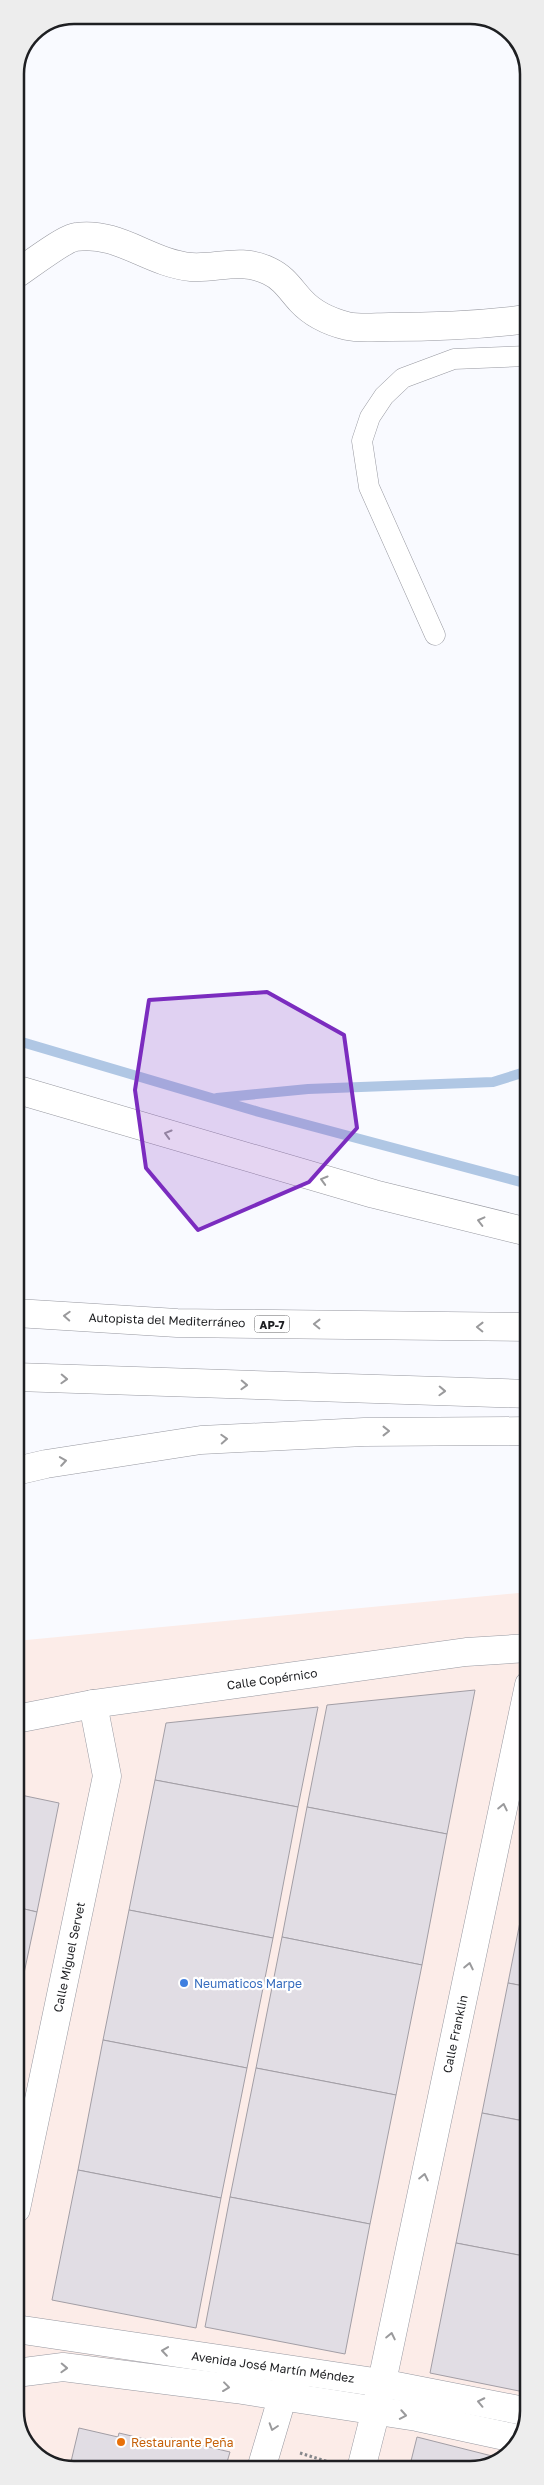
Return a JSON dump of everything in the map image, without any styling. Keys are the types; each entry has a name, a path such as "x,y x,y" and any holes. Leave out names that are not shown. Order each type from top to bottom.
{"main road":[{"path":"24,268 74,236 100,236 126,243 157,260 192,267 227,263 248,264 268,270 286,281 302,302 324,318 349,327 427,327 520,320"},
{"path":"24,1091 374,1194 520,1230"},
{"name":"Autopista del Mediterráneo","path":"24,1313 177,1322 520,1327"},
{"path":"24,1377 520,1394"},
{"path":"24,1469 201,1440 364,1432 520,1431"},
{"name":"Calle Copérnico","path":"24,1717 93,1704 466,1652 520,1649"},
{"name":"Calle Miguel Servet","path":"24,2171 107,1776 93,1704"},
{"name":"Calle Franklin","path":"363,2461 376,2410 520,1727"},
{"name":"Avenida José Martín Méndez","path":"24,2330 326,2374 520,2410"},
{"path":"24,2372 63,2367 283,2395 376,2410 513,2437"},
{"path":"264,2461 283,2395 288,2386 299,2380 326,2374"}],"lane":[{"path":"435,635 369,487 362,442 370,417 384,396 403,378 454,359 520,356"}],"path":[{"path":"268,2443 327,2461"}],"highlighted area":[{"path":"267,992 344,1035 357,1128 309,1182 198,1230 146,1168 135,1090 149,1000"}],"shaded area":[{"path":"520,1593 520,2412 518,2428 515,2434 510,2442 495,2455 471,2461 70,2461 61,2460 49,2455 30,2436 24,2412 24,1640"}],"building":[{"path":"475,1690 447,1834 307,1807 327,1705"},
{"path":"318,1707 298,1807 155,1780 166,1723"},
{"path":"155,1780 298,1807 273,1938 129,1910"},
{"path":"24,1796 59,1803 37,1912 24,1909"},
{"path":"307,1807 447,1834 422,1965 282,1937"},
{"path":"24,1909 37,1912 24,1973"},
{"path":"129,1910 273,1938 247,2068 103,2040"},
{"path":"520,1922 520,1985 508,1983"},
{"path":"282,1937 422,1965 396,2095 256,2068"},
{"path":"508,1983 520,1985 520,2120 482,2113"},
{"path":"103,2040 247,2068 221,2198 78,2170"},
{"path":"256,2068 396,2095 370,2224 230,2197"},
{"path":"482,2113 520,2120 520,2255 456,2243"},
{"path":"78,2170 221,2198 196,2328 52,2300"},
{"path":"230,2197 370,2224 345,2354 205,2327"},
{"path":"456,2243 520,2255 520,2391 430,2373"},
{"path":"79,2428 118,2437 119,2433 170,2445 171,2438 230,2452 227,2461 71,2461"},
{"path":"417,2437 492,2456 471,2461 411,2461"}],"waterway":[{"path":"24,1043 259,1112 520,1182"},
{"path":"217,1098 308,1089 493,1082 520,1074"}],"place":[{"name":"Neumaticos Marpe","path":"184,1983"},
{"name":"Restaurante Peña","path":"121,2442"}]}
